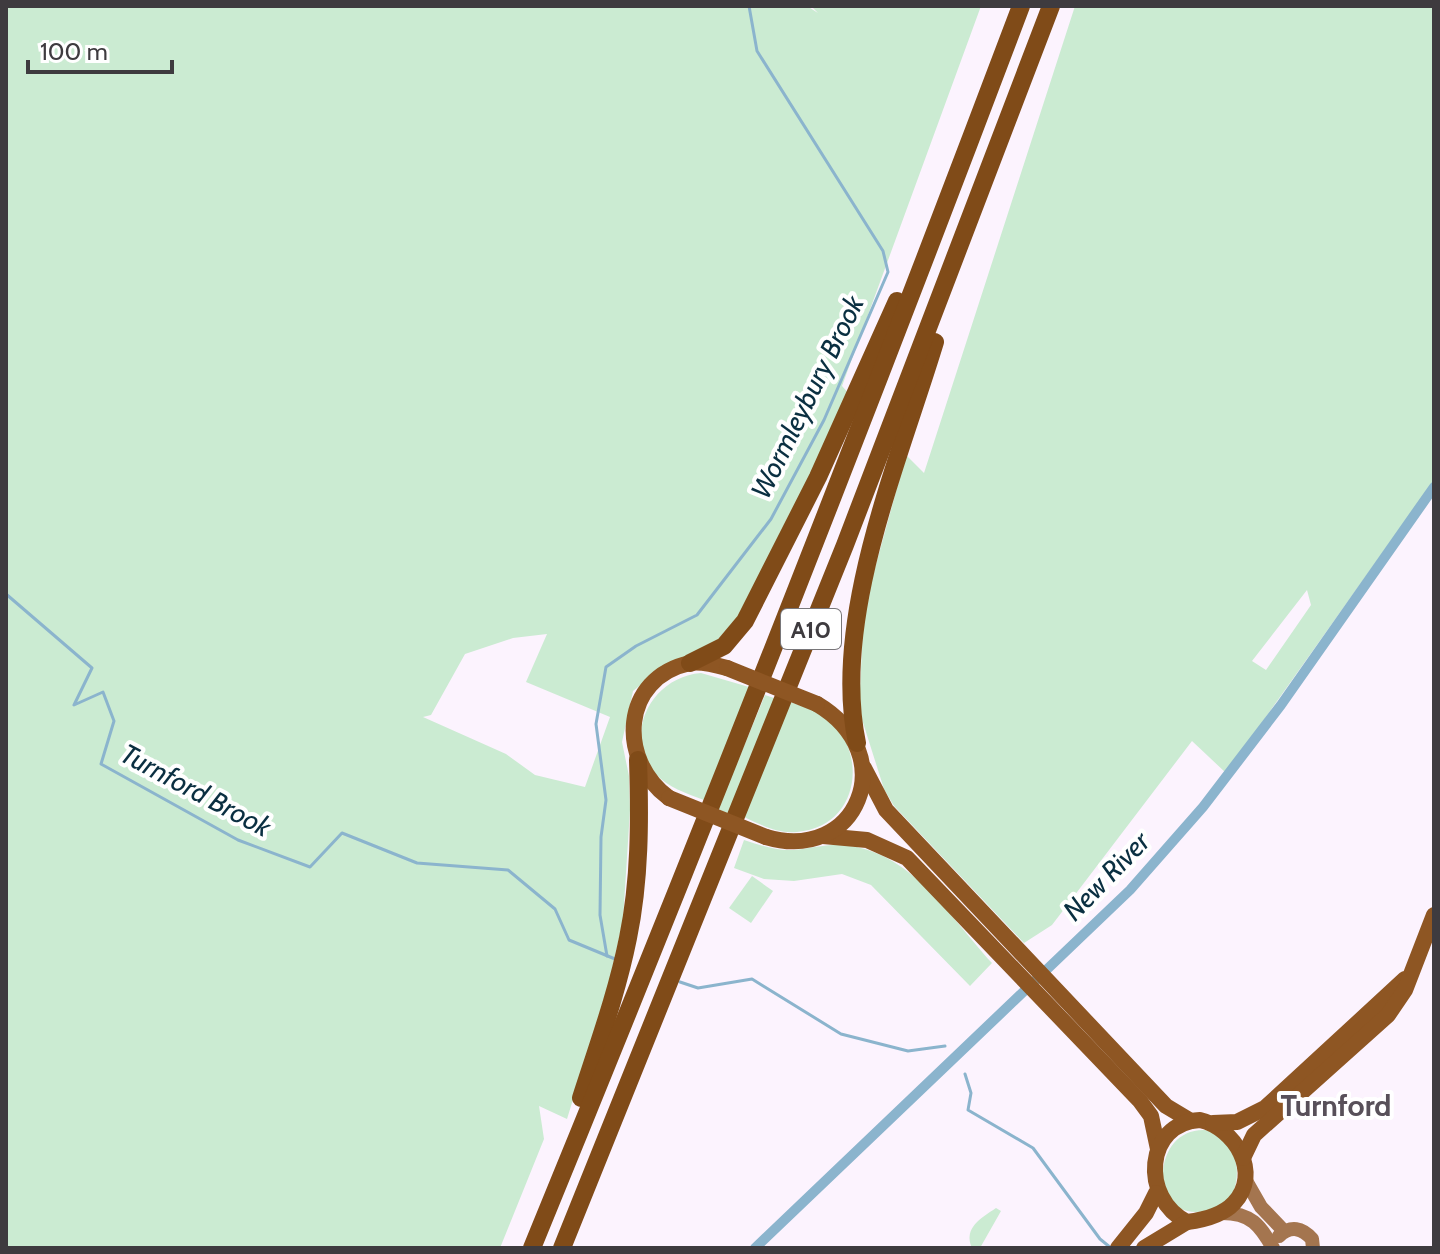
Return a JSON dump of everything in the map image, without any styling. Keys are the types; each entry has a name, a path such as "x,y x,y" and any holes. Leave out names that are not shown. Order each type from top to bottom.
{"highway":[{"name":"A10","path":"532,1248 736,746 1021,6"},
{"name":"A10","path":"562,1248 940,301 1051,6"},
{"path":"690,663 724,646 745,621 845,421 919,247 952,188"},
{"path":"857,743 850,700 864,573 936,339 940,301"},
{"path":"570,1155 572,1127 612,1002 631,922 640,806 638,760"}],"main road":[{"name":"A10","path":"690,663 727,668 817,704 838,717 857,743 864,768 886,810 1166,1106 1191,1121"},
{"path":"690,663 661,677 642,695 633,723 638,760 646,779 669,798 766,837 798,842 823,836 867,840 907,858 1151,1116 1158,1149 1156,1193 1121,1244"},
{"path":"823,836 853,809 864,768"},
{"path":"1243,1158 1254,1135 1388,1015 1405,990 1434,915"},
{"path":"1158,1149 1170,1131 1191,1121 1237,1122 1257,1114 1407,979"},
{"path":"1349,1048 1354,1038 1352,1028"},
{"path":"1213,1123 1235,1142 1243,1158 1245,1179 1240,1195 1222,1213"},
{"path":"1245,1179 1261,1207 1284,1231 1303,1231 1312,1239 1313,1248"},
{"path":"1156,1193 1171,1214 1187,1222"},
{"path":"1144,1248 1187,1222 1222,1213 1250,1217 1260,1225 1274,1248"},
{"path":"1274,1248 1284,1231"}],"green space":[{"path":"6,6 807,6 818,13 811,6 981,6 842,386 851,396 743,611 713,645 662,668 633,691 622,742 629,776 630,810 623,920 610,979 567,1119 539,1106 544,1139 500,1248 6,1248","holes":["547,634 526,682 610,717 585,787 535,775 506,754 423,717 431,715 465,654 513,638"]},
{"path":"1075,6 1434,6 1434,480 1226,773 1192,741 1052,925 1024,943 894,806 884,789 859,710 863,627 872,579 906,455 924,473","holes":["1307,590 1311,605 1266,670 1252,661"]},
{"path":"701,673 749,687 704,800 678,790 660,778 645,757 641,741 647,710 656,696 668,685"},
{"path":"765,695 777,699 731,815 718,809"},
{"path":"790,702 825,716 839,731 853,767 852,785 834,817 818,827 783,832 744,817"},
{"path":"744,840 787,850 842,845 888,859 926,888 992,963 970,986 871,885 842,874 794,881 764,879 734,868"},
{"path":"752,876 773,891 751,923 729,908"},
{"path":"1205,1130 1228,1144 1235,1160 1237,1178 1231,1196 1222,1205 1209,1210 1189,1211 1175,1204 1166,1192 1163,1176 1165,1159 1173,1144 1186,1134"},
{"path":"996,1208 1001,1211 980,1248 972,1248 972,1229"}],"waterway":[{"name":"Wormleybury Brook","path":"607,956 600,915 601,837 606,800 596,724 606,667 636,646 697,615 771,519 824,420 888,272 883,251 757,51 749,6"},
{"name":"New River","path":"755,1248 1130,890 1203,807 1281,705 1434,487"},
{"name":"Turnford Brook","path":"6,594 92,668 74,705 103,692 114,721 101,764 238,840 310,867 342,833 417,863 508,870 555,909 569,940 615,959"},
{"name":"Turnford Brook","path":"680,982 698,988 752,979 841,1034 908,1051 945,1046"},
{"name":"Turnford Brook","path":"965,1074 971,1093 968,1110 1033,1148 1100,1239 1111,1248"}],"district":[{"name":"Turnford","path":"1336,1105"}]}
